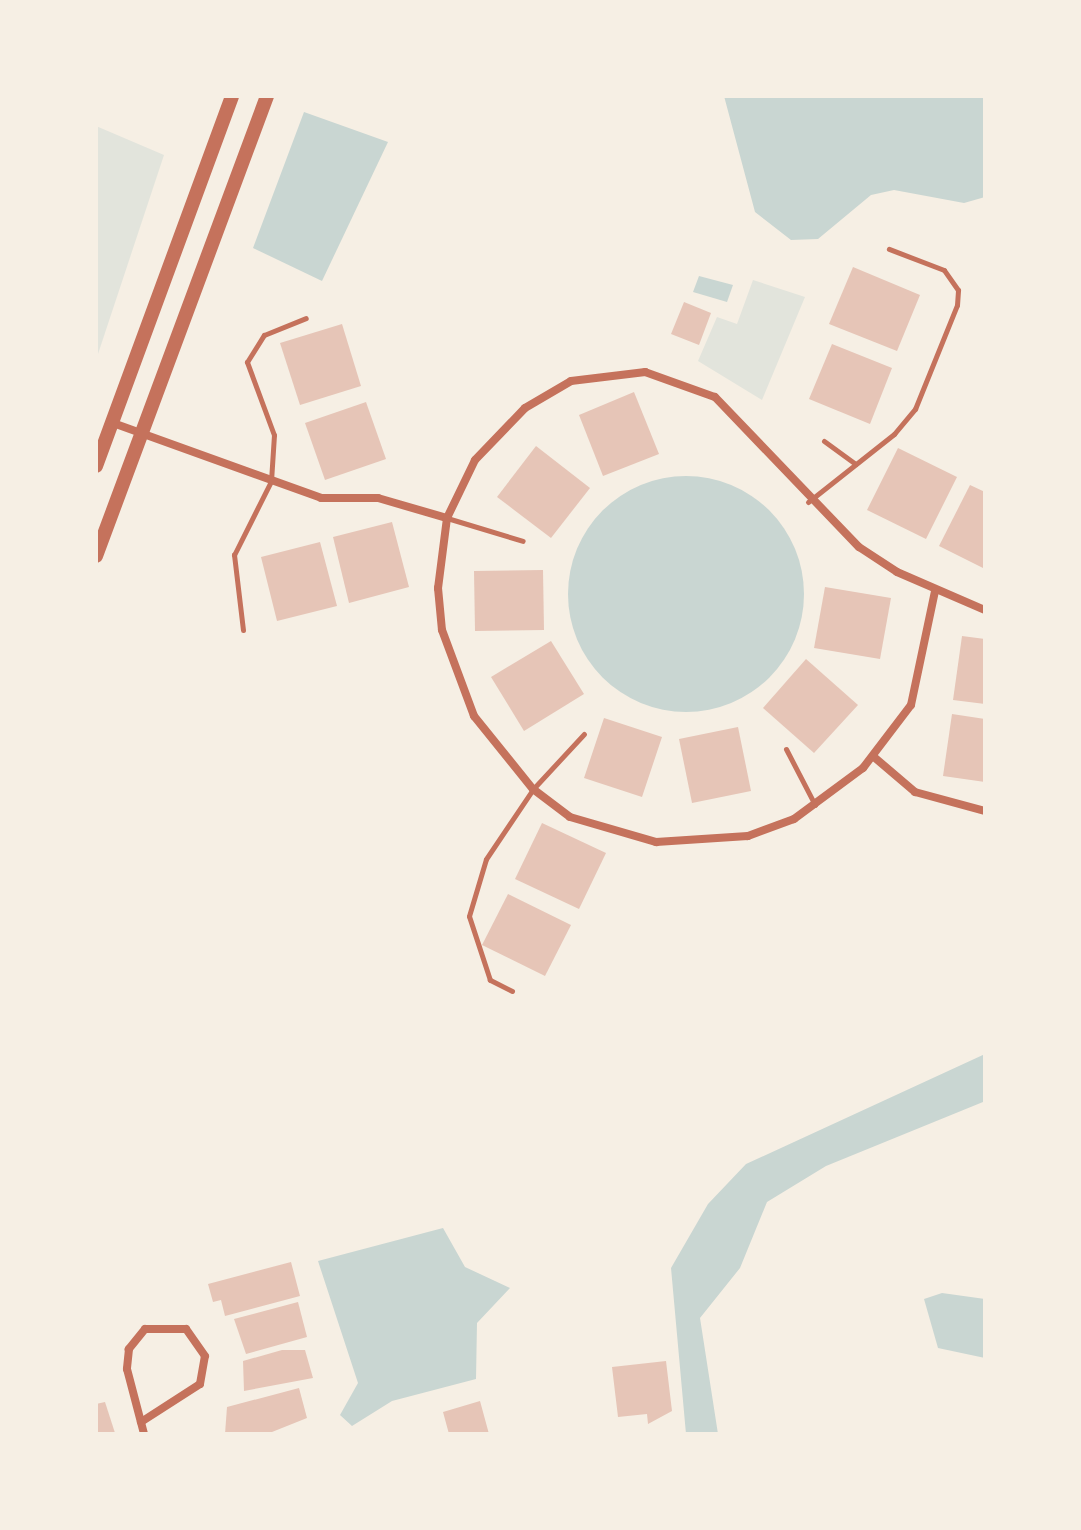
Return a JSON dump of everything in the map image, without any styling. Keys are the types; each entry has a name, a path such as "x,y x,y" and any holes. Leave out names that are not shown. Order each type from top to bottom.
{"street":[{"path":"96,466 232,96"},
{"path":"96,556 267,96"},
{"path":"935,591 911,705 874,757 816,806 748,836 656,842 570,817 533,789 474,716 453,671 438,588 447,518 475,460 525,408 571,381 645,372 715,397 808,502 859,547 935,591 985,610"},
{"path":"113,423 321,498 378,498 447,518"},
{"path":"874,757 915,792 985,811"},
{"path":"141,1422 200,1384 205,1356 186,1329 145,1329 129,1349 141,1422 144,1434"}],"lane":[{"path":"808,502 856,464 915,409 957,305 958,290 944,270 889,249"},
{"path":"243,630 234,555 271,481 274,435 247,362 264,335 306,318"},
{"path":"824,441 856,464"},
{"path":"447,518 523,541"},
{"path":"512,991 490,980 469,916 486,859 533,789 584,734"},
{"path":"786,749 816,806"}],"shaded area":[{"path":"724,96 985,96 985,197 964,203 894,190 871,195 818,239 791,240 755,212"},
{"path":"304,112 388,142 322,281 253,248"},
{"path":"96,126 164,155 96,360"},
{"path":"699,276 733,285 727,302 693,292"},
{"path":"753,280 805,297 762,400 698,361 717,317 737,324"},
{"path":"686,476 709,478 731,485 752,496 769,511 784,528 795,549 802,571 802,617 795,639 784,660 769,677 752,692 731,703 709,710 686,712 663,710 641,703 620,692 603,677 588,660 577,639 570,617 568,594 570,571 577,549 588,528 603,511 620,496 641,485 663,478"},
{"path":"985,1054 983,1102 826,1166 767,1202 740,1268 700,1318 718,1434 686,1434 671,1268 708,1204 746,1164"},
{"path":"443,1228 465,1267 510,1288 477,1323 476,1379 392,1401 352,1426 340,1415 358,1383 318,1261"},
{"path":"942,1293 985,1299 985,1358 938,1348 924,1299"}],"building":[{"path":"853,267 920,295 897,351 829,324"},
{"path":"684,302 711,313 699,345 671,334"},
{"path":"342,324 361,386 300,405 280,343"},
{"path":"832,344 892,368 870,424 809,399"},
{"path":"634,392 659,454 603,476 579,415"},
{"path":"366,402 386,459 325,480 305,423"},
{"path":"536,446 590,488 551,538 497,497"},
{"path":"898,448 957,477 926,539 867,510"},
{"path":"970,485 985,492 985,569 939,546"},
{"path":"392,522 409,587 349,603 333,537"},
{"path":"320,542 337,606 277,621 261,557"},
{"path":"543,570 544,630 475,631 474,571"},
{"path":"825,587 891,598 880,659 814,648"},
{"path":"962,636 985,639 985,704 953,700"},
{"path":"551,641 584,694 524,731 491,677"},
{"path":"806,659 858,705 814,753 763,708"},
{"path":"952,714 985,719 985,782 943,776"},
{"path":"604,718 662,737 642,797 584,778"},
{"path":"738,727 751,791 692,803 679,739"},
{"path":"542,823 606,853 579,909 515,879"},
{"path":"508,894 571,925 545,976 482,945"},
{"path":"291,1262 300,1296 225,1316 221,1300 213,1302 208,1284"},
{"path":"298,1302 307,1337 246,1354 234,1319"},
{"path":"282,1350 305,1350 313,1378 244,1391 243,1361"},
{"path":"666,1361 672,1411 648,1424 647,1414 618,1417 612,1367"},
{"path":"299,1388 307,1418 267,1434 225,1434 227,1407"},
{"path":"480,1401 489,1434 449,1434 443,1412"},
{"path":"105,1402 115,1433 96,1434 96,1404"}]}
